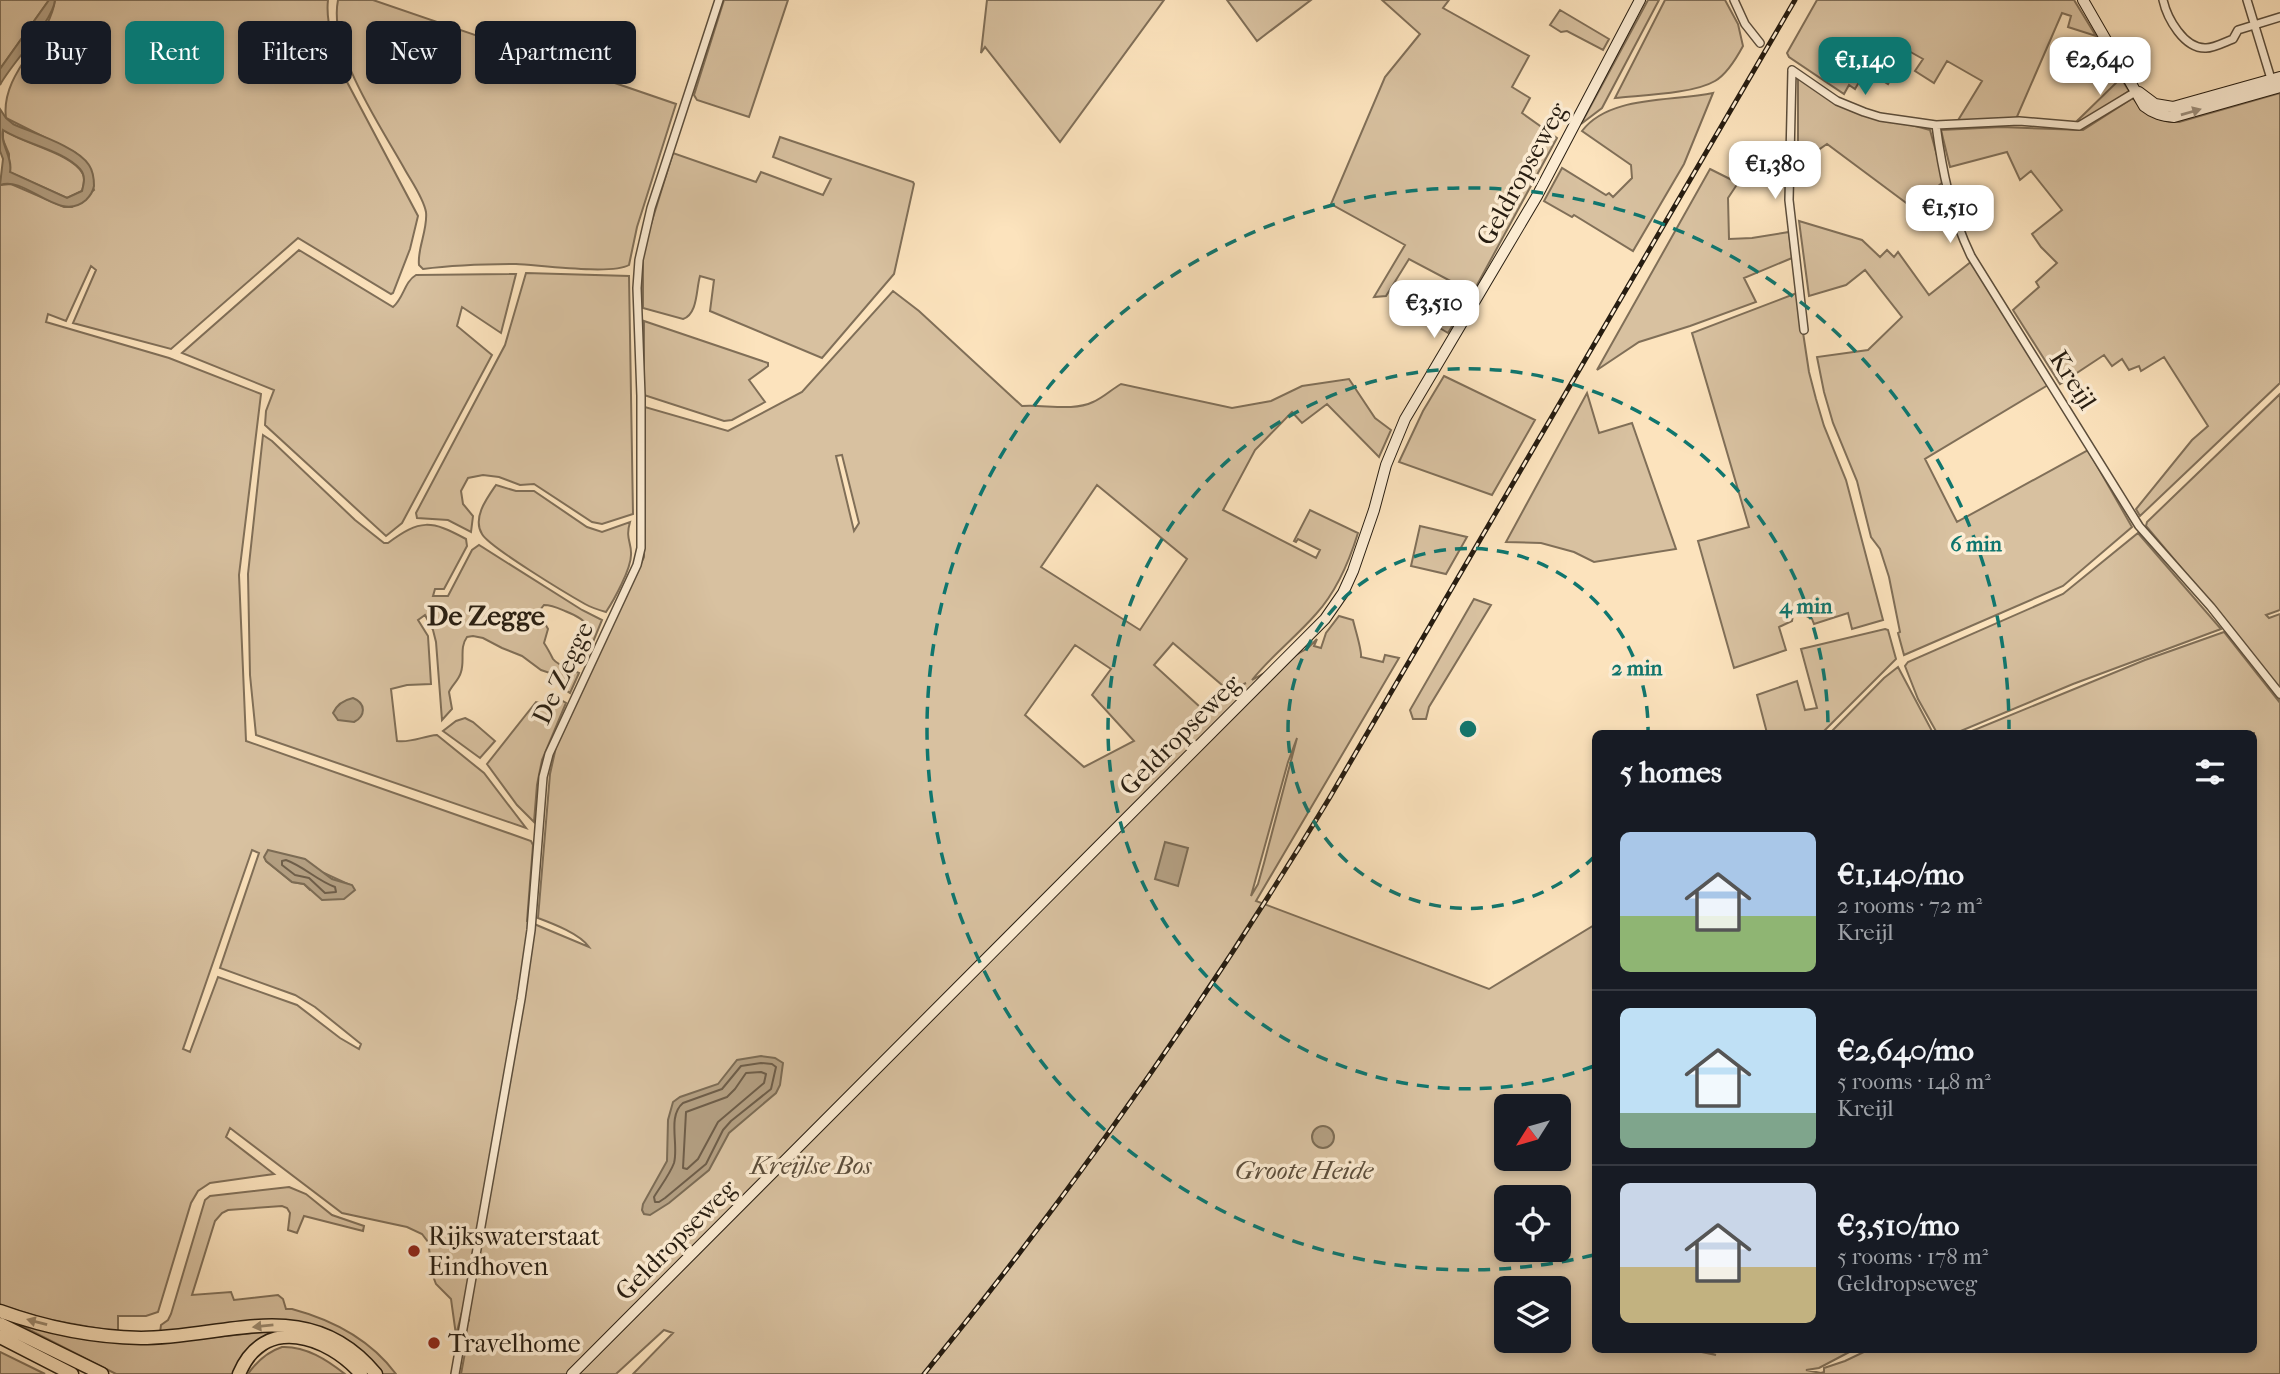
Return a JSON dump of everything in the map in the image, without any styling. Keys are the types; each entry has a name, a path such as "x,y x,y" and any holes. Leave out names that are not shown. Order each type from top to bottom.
{"highway":[{"path":"0,1311 63,1329 123,1337 167,1337 267,1325 299,1326 336,1339 358,1355 376,1374"},
{"path":"0,1324 102,1374"},
{"path":"0,1337 72,1374"},
{"path":"239,1374 249,1356 258,1347 271,1340 292,1337 308,1338 327,1346 348,1360 361,1374"}],"main road":[{"name":"Geldropseweg","path":"572,1374 1325,619 1343,593 1353,571 1386,465 1405,419 1537,196 1640,0"},
{"path":"2083,0 2137,91 2155,104 2173,107 2276,83"}],"street":[{"name":"De Zegge","path":"455,1374 521,999 531,930 543,777 549,754 637,565 641,548 641,396 637,288 639,260 651,208 719,0"},
{"path":"1734,0 1745,24 1760,43"},
{"path":"2163,0 2164,7 2186,41 2204,49 2233,39 2238,30 2280,17"},
{"path":"2247,0 2276,83"},
{"path":"1804,330 1788,200 1792,70 1838,101 1864,112 1936,125 2019,121 2078,126 2137,91"},
{"name":"Kreijl","path":"1936,125 1942,168 1959,233 1971,256 2139,526 2211,607 2280,694"}],"green space":[{"path":"0,0 49,0 34,21 21,21 21,39 0,69"},
{"path":"55,0 328,0 329,21 238,21 238,84 348,84 418,216 410,249 393,293 298,238 171,349 73,323 96,270 91,266 66,321 48,314 46,322 169,358 261,394 239,575 246,741 531,841 533,845 527,921 589,947 559,926 538,918 550,774 556,747 644,557 645,407 728,431 802,392 893,291 919,311 1022,406 1085,405 1121,384 1232,408 1271,401 1302,386 1349,379 1375,418 1391,430 1379,457 1327,404 1302,423 1292,412 1255,450 1223,510 1316,558 1320,550 1298,539 1294,541 1310,510 1358,533 1342,576 1330,596 1252,680 1308,648 1317,639 1314,646 1321,648 1326,633 1339,616 1353,620 1361,657 1383,662 1385,655 1399,658 1256,901 1489,989 1592,926 1592,1353 1847,1353 1819,1368 1806,1370 1821,1373 1824,1368 1862,1353 2257,1353 2257,730 1974,730 2145,660 2224,632 2280,703 2280,1374 633,1374 673,1333 664,1330 616,1374 461,1374 467,1342 463,1334 469,1320 462,1312 456,1335 451,1299 436,1284 428,1242 422,1234 407,1227 342,1213 230,1128 226,1137 274,1174 210,1183 198,1191 191,1203 158,1312 146,1316 118,1316 118,1332 45,1319 0,1305 0,185 11,184 64,207 72,207 94,190 76,153 6,118 10,86 21,66 21,84 111,84 111,21 48,21","holes":["842,455 859,523 854,531 836,456","1097,485 1187,559 1140,630 1041,567","1173,643 1229,691 1246,683 1200,707 1154,665","1075,645 1111,669 1092,695 1134,741 1084,767 1025,715","1297,738 1258,884 1251,896","252,850 259,853 220,968 295,995 315,1007 361,1044 359,1049 297,1005 218,977 190,1052 183,1049","266,861 324,873 350,885 310,890 304,884 292,882"]},
{"path":"338,0 373,0 434,21 366,21 366,84 461,84 461,30 475,35 475,84 618,84 676,104 637,227 629,265 607,269 516,264 423,269 419,265 419,259 425,225 424,206 352,73 352,21 337,20"},
{"path":"724,0 788,0 749,117 697,100 694,95"},
{"path":"987,0 1164,0 1060,142 985,47 981,53"},
{"path":"1227,0 1311,0 1257,41"},
{"path":"1382,0 1449,0 1443,8 1529,56 1512,87 1530,98 1522,113 1557,138 1448,333 1438,327 1460,286 1409,259 1386,296 1374,297 1405,245 1331,204 1385,77 1420,34"},
{"path":"1648,0 1659,0 1602,108 1581,124"},
{"path":"1665,0 1725,0 1738,24 1743,46 1734,61 1715,81 1694,89 1615,98"},
{"path":"1817,0 2074,0 2096,36 2068,27 2071,16 2062,13 2016,119 1957,122 1982,81 1947,61 1934,83 1915,71 1923,59 1907,50 1888,84 1866,70 1855,89 1849,85 1844,94 1789,57 1787,53"},
{"path":"1560,10 1609,39 1603,50 1550,25"},
{"path":"1798,75 1856,110 1930,130 1944,181 1913,208 1827,144 1798,164"},
{"path":"2121,78 2129,91 2086,120 2077,121"},
{"path":"1713,93 1684,164 1633,251 1574,215 1572,217 1544,201 1562,168 1613,197 1632,178 1631,165 1582,131 1594,119 1608,111 1642,102"},
{"path":"2280,93 2280,383 2140,516 2136,509 2192,440 2208,426 2164,357 2141,371 2139,366 2129,370 2122,359 2112,366 2104,355 2060,384 2013,310 2039,287 2036,282 2057,263 2032,234 2062,210 2031,171 2020,180 2007,152 1950,167 1941,130 2001,127 2083,130 2133,98 2153,116 2179,122"},
{"path":"3,130 78,167 84,176 82,191 67,198 9,172 9,154 3,140"},
{"path":"780,137 914,184 894,274 822,358 710,311 714,280 700,276 694,307 683,319 643,308 643,250 673,153 756,182 761,172 823,195 831,179 773,157"},
{"path":"1710,169 1738,183 1728,198 1729,239 1789,232 1792,258 1744,278 1756,302 1639,342 1597,370"},
{"path":"1799,221 1862,240 1880,257 1887,250 1894,257 1898,252 1929,295 1972,261 2048,385 1925,459 1957,522 2088,450 2132,527 2063,586 1904,655 1889,577 1880,549 1871,537 1857,481 1833,423 1817,357 1868,350 1902,317 1865,270 1846,285 1809,296"},
{"path":"299,250 393,307 416,275 516,274 501,333 462,307 457,326 492,355 402,523 386,536 265,425 266,411 274,390 182,353"},
{"path":"526,273 629,276 633,514 602,524 592,522 534,484 520,485 499,477 483,475 468,478 461,491 463,504 473,516 471,532 448,520 417,518 416,513 505,345"},
{"path":"1797,293 1809,372 1816,399 1846,480 1883,620 1852,629 1848,613 1814,624 1812,619 1801,613 1793,615 1792,621 1779,627 1786,650 1734,668 1698,541 1749,527 1692,333"},
{"path":"644,321 768,363 768,366 749,380 765,402 732,420 724,421 644,395"},
{"path":"1444,376 1535,420 1492,495 1399,462 1423,411"},
{"path":"1587,393 1599,433 1632,423 1676,549 1594,562 1574,552 1541,543 1506,542"},
{"path":"2280,394 2280,610 2266,615 2269,618 2280,614 2280,701 2217,610 2146,526 2147,522"},
{"path":"263,435 355,520 384,543 418,526 426,525 444,528 466,539 467,546 444,589 435,589 433,596 448,596 472,550 479,545 602,620 584,664 578,653 587,632 585,623 575,615 552,606 544,605 540,610 548,629 544,643 553,659 579,673 570,693 564,689 556,675 541,670 522,656 483,638 467,637 463,645 461,672 449,692 452,709 442,720 436,642 425,615 418,620 428,636 431,684 391,689 397,741 437,735 484,773 526,828 256,735 250,675 248,574"},
{"path":"496,485 516,491 534,491 587,527 602,532 630,522 630,561 622,584 606,612 588,605 547,581 499,549 482,534 479,528 480,515"},
{"path":"1420,526 1467,537 1446,574 1411,566"},
{"path":"2138,533 2221,629 2073,684 1963,730 1935,730 1918,699 1905,666 1908,662 2063,594"},
{"path":"1474,599 1491,605 1429,707 1426,719 1413,719 1410,710"},
{"path":"1885,629 1888,630 1896,659 1825,730 1766,730 1757,695 1797,681 1805,710 1817,708 1801,649"},
{"path":"1898,667 1931,730 1833,730"},
{"path":"561,700 566,703 542,760 534,822 517,805 487,764 536,702 549,705"},
{"path":"465,718 495,741 480,758 443,731"},
{"path":"289,1187 306,1194 332,1215 364,1226 363,1231 304,1216 297,1233 288,1230 290,1213 282,1206 228,1210 215,1221 192,1295 231,1292 234,1300 278,1295 283,1299 286,1309 322,1319 350,1332 375,1351 396,1374 379,1374 310,1327 160,1333 161,1325 171,1314 205,1200 210,1196"},
{"path":"0,1315 105,1339 150,1344 276,1331 283,1336 236,1374 116,1374"},
{"path":"282,1347 308,1351 345,1374 248,1374 263,1358"},
{"path":"0,1352 41,1372 45,1374 0,1374"}],"water":[{"path":"49,0 55,0 46,21 34,21"},
{"path":"21,39 21,56 0,85 0,69"},
{"path":"0,109 13,124 65,146 83,158 92,173 93,190 86,200 76,206 65,206 21,186 0,185 3,159 0,151","holes":["3,130 73,162 83,174 82,191 67,198 10,172"]},
{"path":"353,698 362,706 361,716 354,722 338,720 333,713 335,710 341,703"},
{"path":"1165,842 1188,848 1178,886 1155,879"},
{"path":"268,850 305,859 332,879 352,885 355,890 344,899 322,900 304,884 292,882 266,861 264,857"},
{"path":"761,1056 775,1058 783,1063 776,1093 729,1133 709,1170 669,1203 650,1215 644,1214 643,1204 667,1161 668,1120 673,1102 718,1084 737,1060"},
{"path":"1323,1126 1331,1129 1334,1137 1331,1145 1323,1148 1315,1145 1312,1137 1315,1129"}],"railway":[{"path":"924,1374 1033,1235 1137,1093 1284,872 1795,0"}],"place":[{"name":"Rijkswaterstaat Eindhoven","path":"414,1251"},
{"name":"Travelhome","path":"434,1343"}],"district":[{"name":"De Zegge","path":"486,615"}],"park label":[{"name":"Kreijlse Bos","path":"811,1165"},
{"name":"Groote Heide","path":"1304,1170"}]}
